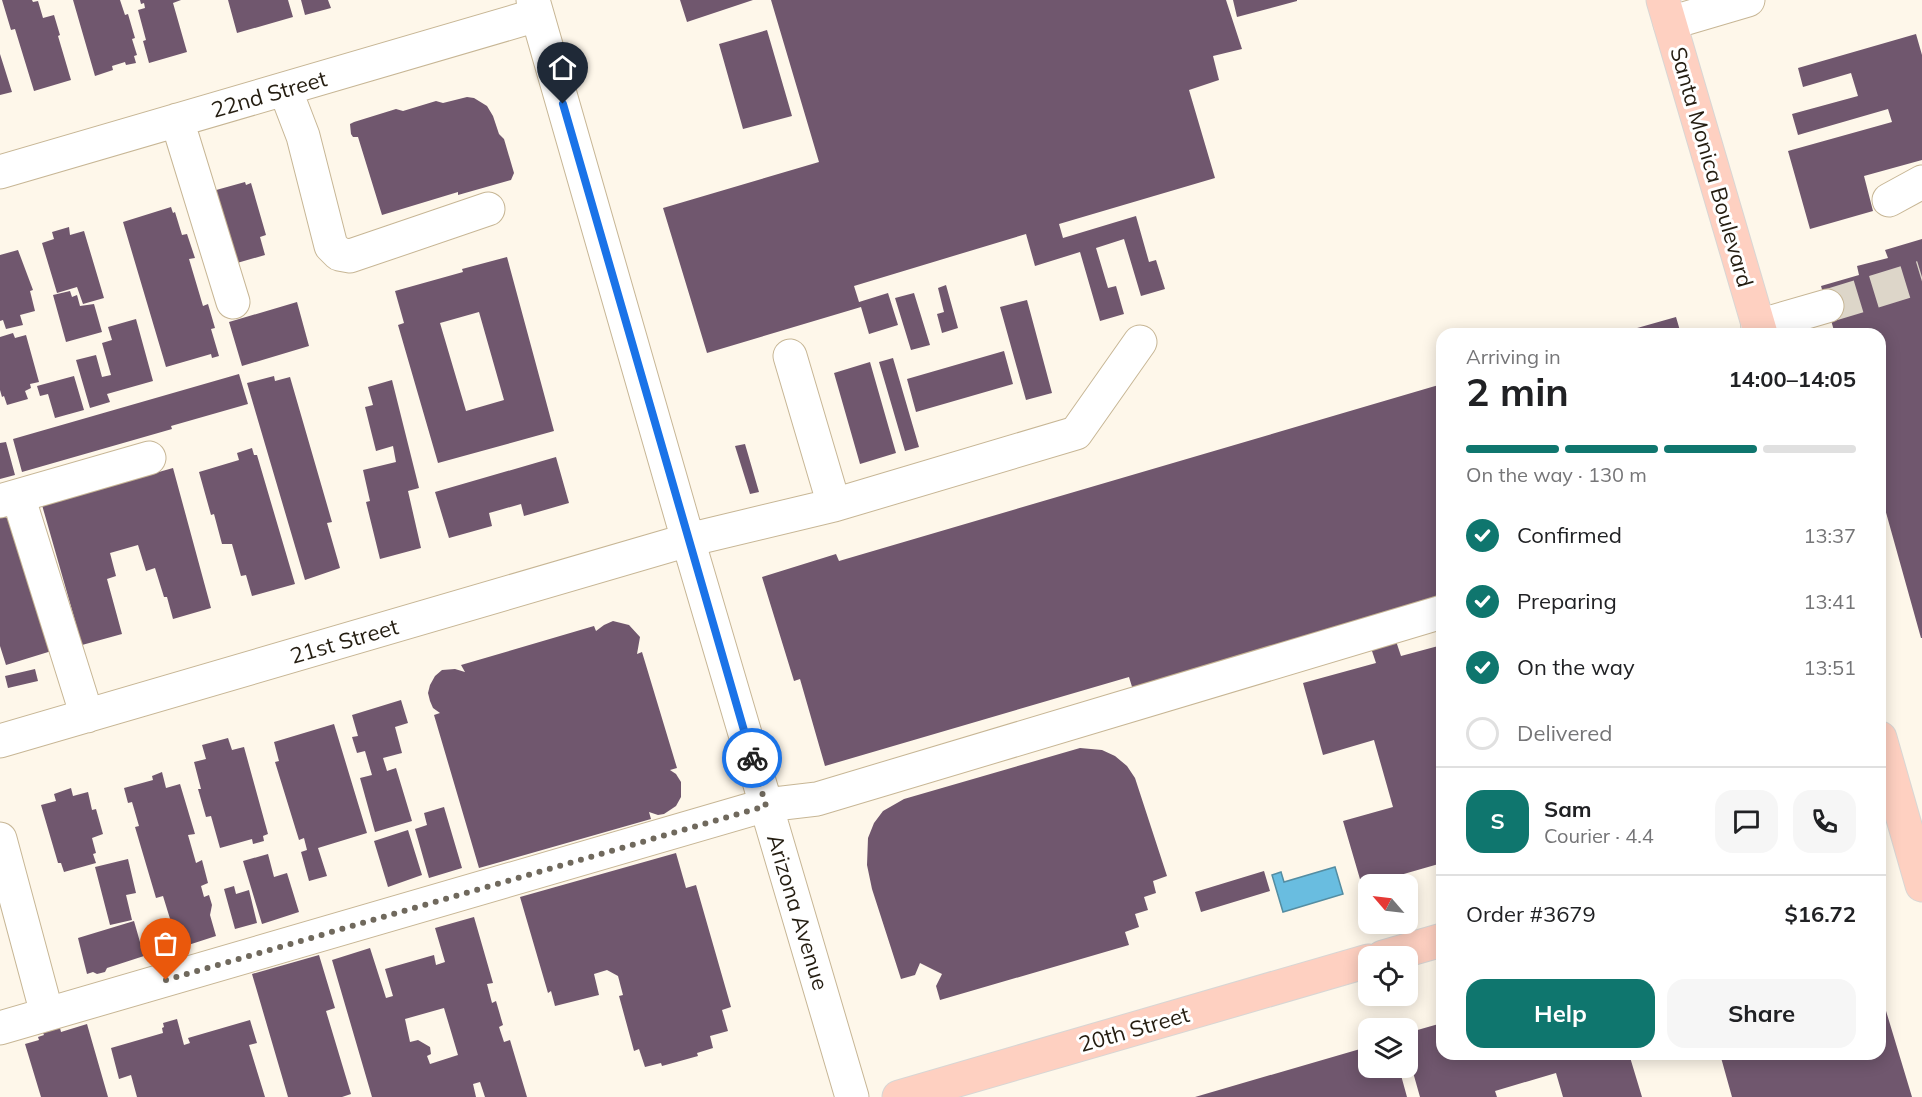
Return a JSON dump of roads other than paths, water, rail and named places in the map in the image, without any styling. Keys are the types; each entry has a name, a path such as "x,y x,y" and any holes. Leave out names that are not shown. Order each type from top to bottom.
{"main road":[{"name":"Santa Monica Boulevard","path":"1666,12 1759,328"},
{"path":"1886,758 1922,885"},
{"path":"1418,947 1436,942"},
{"name":"20th Street","path":"899,1097 1358,964"}],"street":[{"path":"1666,12 1748,0"},
{"name":"22nd Street","path":"0,172 285,89 535,7"},
{"name":"Arizona Avenue","path":"535,7 688,540 852,1097"},
{"path":"285,89 303,136 331,246 339,254 350,256 488,209"},
{"path":"177,120 233,302"},
{"path":"1889,200 1922,182"},
{"path":"1766,328 1827,306"},
{"name":"21st Street","path":"0,741 688,540 834,505 1076,433 1140,342"},
{"path":"790,356 834,505"},
{"path":"87,716 9,499 149,458"},
{"path":"0,1028 766,806 817,800 1436,614"},
{"path":"0,839 47,1014"}],"water":[{"path":"1335,867 1343,894 1283,912 1272,875 1281,872 1284,882"}],"tunnel":[{"path":"1827,306 1922,277"}]}
